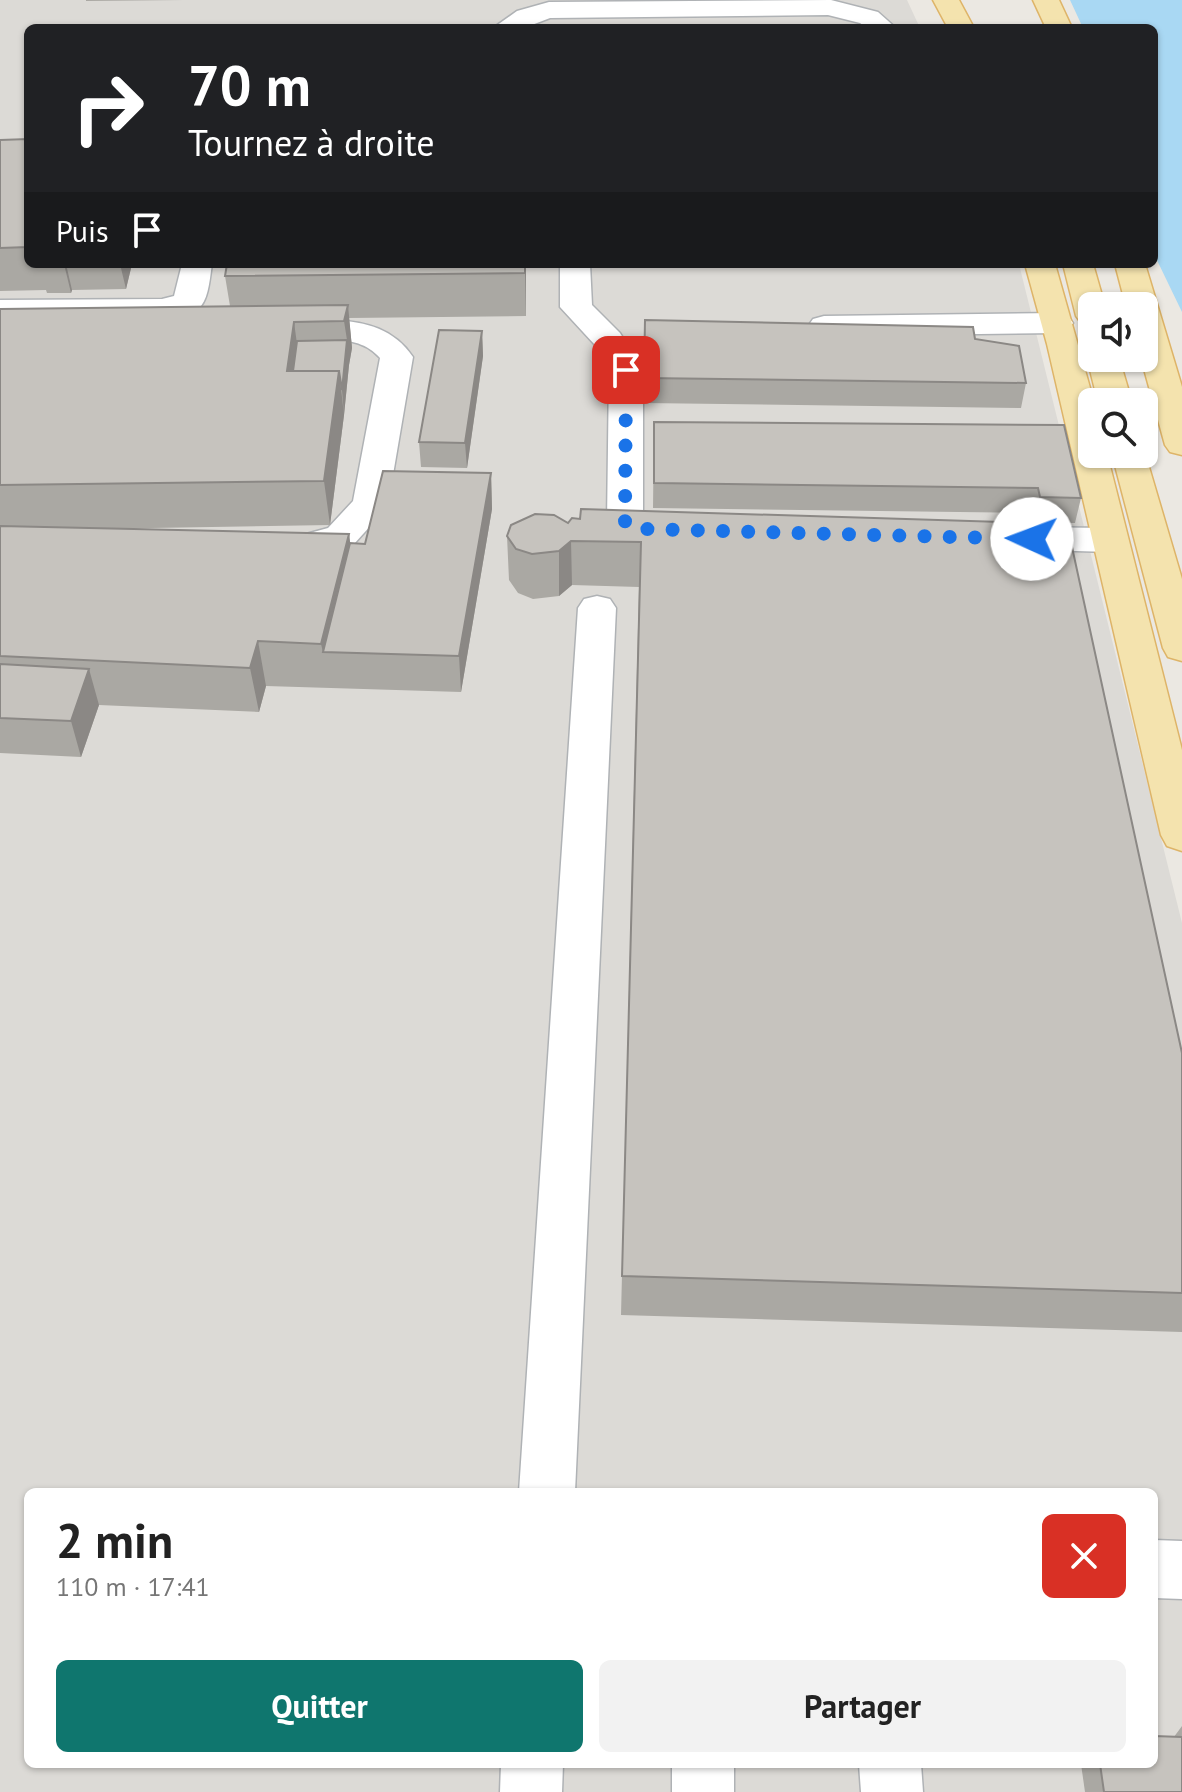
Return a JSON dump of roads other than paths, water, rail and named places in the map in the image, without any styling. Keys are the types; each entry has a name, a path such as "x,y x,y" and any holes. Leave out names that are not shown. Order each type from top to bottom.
{"main road":[{"path":"946,0 959,24"},
{"path":"1046,0 1057,24"},
{"path":"1042,268 1075,320"},
{"path":"1078,268 1075,320 1110,540 1182,835"},
{"path":"1131,268 1138,292"},
{"path":"1158,362 1182,445"},
{"path":"1133,468 1182,648"}],"lane":[{"path":"513,24 526,16 549,10 792,7 828,7 869,17 878,24"},
{"path":"0,310 164,309 188,302 196,268"},
{"path":"575,268 576,307 608,340 626,370 625,523 643,529 705,531"},
{"path":"799,326 1075,320"},
{"path":"608,340 642,326"},
{"path":"261,550 292,551 341,536 370,504 397,357 377,336 356,330 263,332"},
{"path":"0,339 186,334"},
{"path":"970,537 1110,540"},
{"path":"547,1488 597,608"},
{"path":"1158,1569 1182,1570"},
{"path":"531,1792 532,1768"},
{"path":"703,1768 703,1792"},
{"path":"890,1768 892,1792"}],"water":[{"path":"1070,0 1182,0 1182,312 1158,262 1158,24 1081,24"}]}
